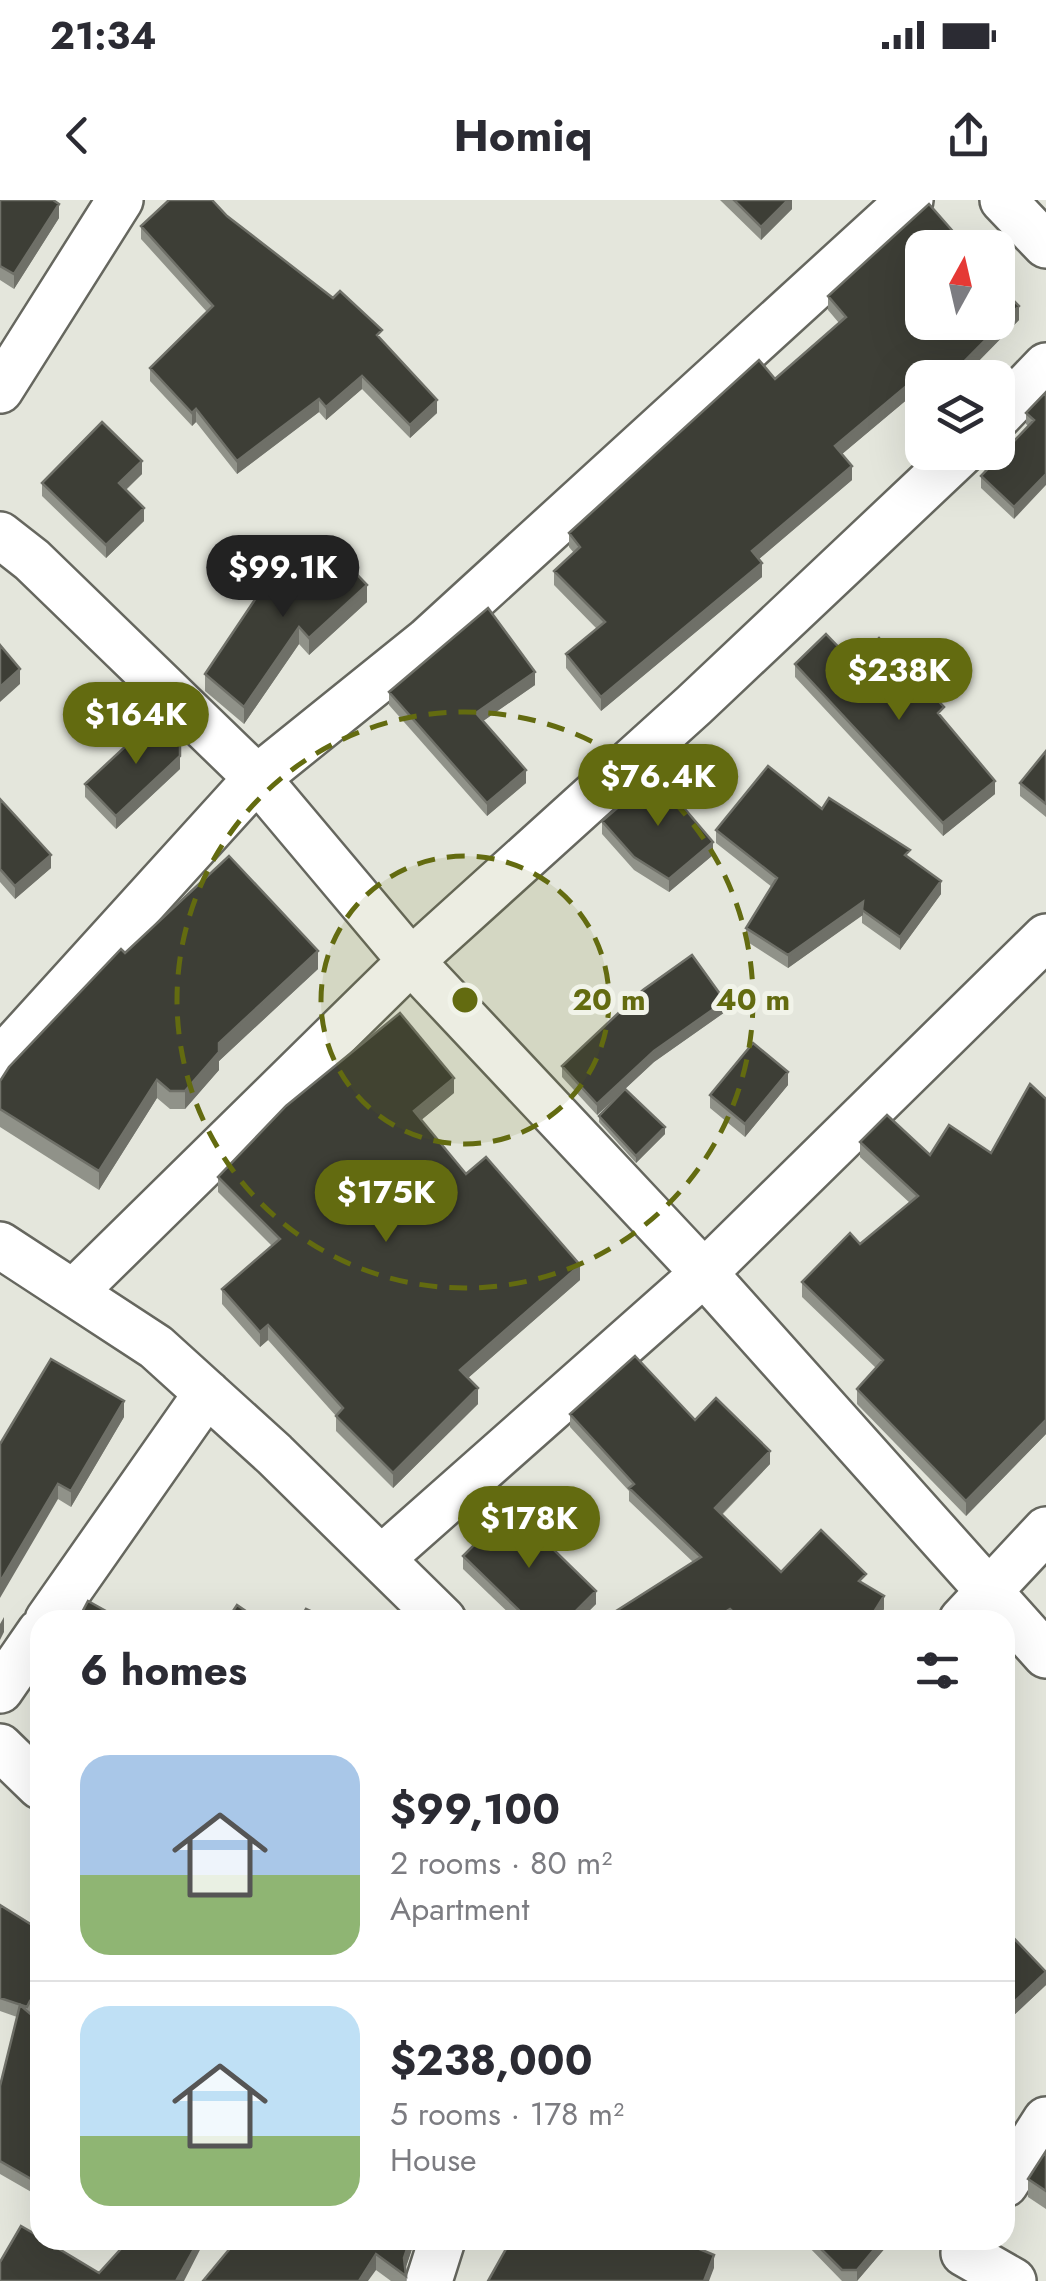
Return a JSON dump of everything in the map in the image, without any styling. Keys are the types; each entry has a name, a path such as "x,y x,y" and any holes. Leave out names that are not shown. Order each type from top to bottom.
{"street":[{"path":"0,390 120,200"},
{"path":"0,1062 257,778 426,641 910,200"},
{"path":"1003,200 1046,246"},
{"path":"1015,398 1046,366"},
{"path":"75,1292 411,962 694,705 943,470"},
{"path":"0,535 32,560 257,778 411,962 704,1273 976,1605 1046,1530"},
{"path":"381,1558 704,1273 1046,938"},
{"path":"0,1245 156,1347 434,1610"},
{"path":"55,1610 207,1393"},
{"path":"1015,1632 1046,1654"},
{"path":"0,1690 30,1646"},
{"path":"0,1747 30,1776"},
{"path":"1015,2168 1046,2120"},
{"path":"429,2281 439,2250"},
{"path":"961,2258 1012,2281"}],"building":[{"path":"0,200 53,200 59,204 14,274 0,266"},
{"path":"169,200 212,200 333,298 340,291 382,330 377,335 437,400 410,425 362,376 326,407 319,399 237,461 196,409 192,413 150,368 213,306 141,226"},
{"path":"734,200 788,200 761,227"},
{"path":"929,204 952,230 905,230 905,340 985,340 966,360 905,360 905,387 835,446 852,466 752,551 762,563 601,697 566,654 605,622 554,571 580,547 569,533 759,360 775,379 846,317 828,296"},
{"path":"1046,392 1046,474 1014,507 981,476 987,470 1015,470 1015,440 1034,420 1026,413"},
{"path":"102,422 142,461 119,483 144,508 106,545 42,483"},
{"path":"325,541 367,585 309,638 299,627 244,707 205,674 268,580 277,588"},
{"path":"488,608 535,672 476,713 526,770 487,803 389,692"},
{"path":"826,634 854,663 879,638 944,707 938,713 995,781 943,823 795,664"},
{"path":"0,645 20,669 0,687"},
{"path":"157,717 180,741 180,756 116,816 85,784"},
{"path":"1046,751 1046,804 1020,783"},
{"path":"768,766 822,809 829,798 910,850 905,855 941,881 900,937 862,910 863,902 788,955 746,928 777,878 716,830"},
{"path":"656,775 713,842 669,879 634,857 602,821"},
{"path":"0,799 51,855 15,886 0,869"},
{"path":"229,856 318,951 219,1043 219,1052 185,1091 170,1091 157,1080 99,1171 0,1109 0,1081 9,1067 121,949 125,953"},
{"path":"692,955 725,1001 654,1051 597,1104 562,1066 643,990"},
{"path":"400,1013 454,1078 414,1111 466,1174 486,1157 580,1265 460,1370 478,1388 393,1473 336,1416 343,1408 268,1325 260,1332 222,1289 280,1239 218,1177 286,1106"},
{"path":"753,1043 788,1072 745,1124 710,1095"},
{"path":"1030,1084 1046,1099 1046,1420 966,1501 857,1389 883,1360 802,1282 850,1233 860,1244 918,1196 860,1142 887,1115 930,1155 949,1125 991,1153"},
{"path":"625,1089 665,1127 636,1156 599,1116"},
{"path":"635,1356 695,1420 716,1398 770,1451 715,1508 781,1572 821,1530 866,1574 859,1581 884,1596 875,1610 618,1610 701,1557 629,1488 634,1484 570,1414"},
{"path":"51,1359 124,1401 71,1491 58,1484 0,1582 0,1444"},
{"path":"511,1508 596,1591 577,1610 519,1610 463,1556"},
{"path":"88,1601 104,1610 83,1610"},
{"path":"0,1905 30,1924 30,2001 27,2007 0,1998"},
{"path":"1015,1940 1046,1972 1015,2001"},
{"path":"20,2005 30,2014 30,2178 0,2161 0,2086"},
{"path":"1046,2151 1046,2191 1028,2179"},
{"path":"21,2226 30,2231 30,2250 61,2250 99,2273 120,2250 193,2250 176,2281 0,2281 0,2262"},
{"path":"229,2250 407,2250 406,2276 376,2254 359,2281 203,2281"},
{"path":"505,2250 702,2250 714,2255 704,2281 488,2281"},
{"path":"822,2250 874,2250 857,2270 842,2270"}]}
